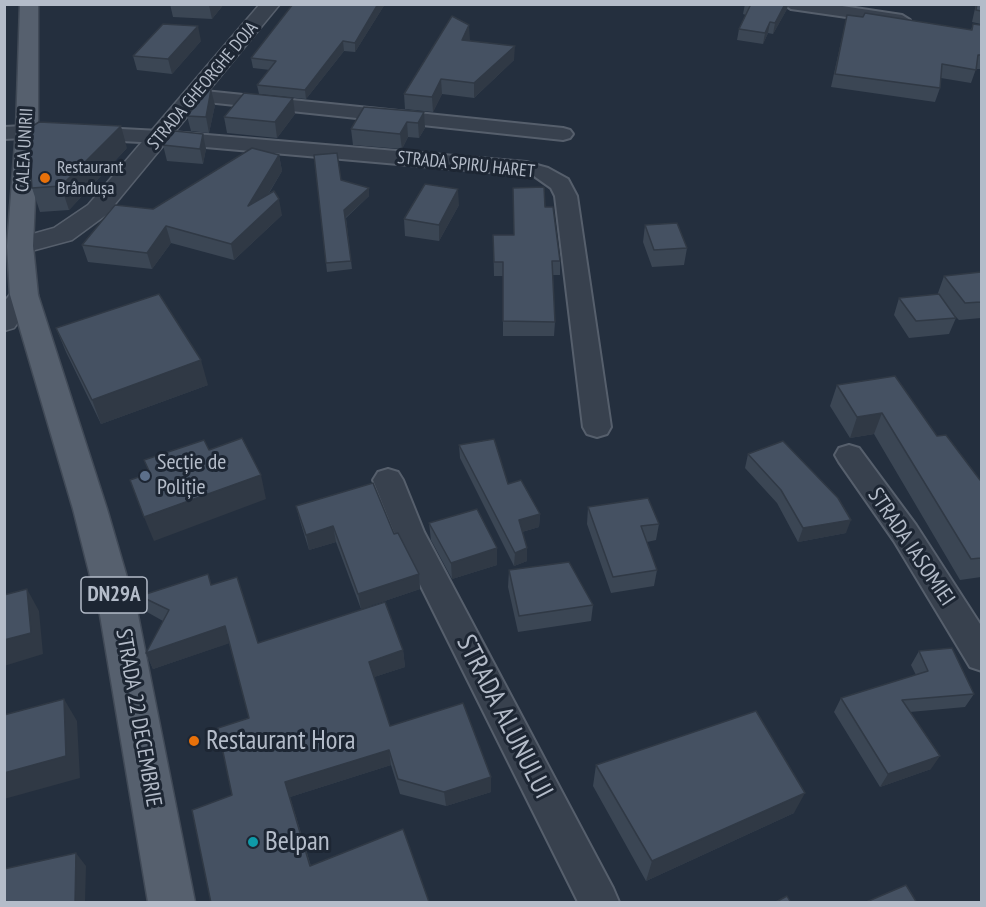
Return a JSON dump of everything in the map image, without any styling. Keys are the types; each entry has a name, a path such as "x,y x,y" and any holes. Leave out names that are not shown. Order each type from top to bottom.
{"main road":[{"name":"CALEA UNIRII","path":"14,308 20,246 16,132 29,4"},
{"name":"STRADA 22 DECEMBRIE","path":"14,308 90,509 119,615 172,903"}],"street":[{"name":"STRADA GHEORGHE DOJA","path":"20,246 42,242 80,224 97,210 271,4"},
{"path":"791,4 914,22"},
{"path":"195,96 563,134"},
{"name":"STRADA SPIRU HARET","path":"16,132 160,137 526,168 554,178 566,196 597,427"},
{"name":"STRADA IASOMIEI","path":"849,455 905,533 978,645"},
{"name":"STRADA ALUNULUI","path":"388,480 409,532 599,903"}],"building":[{"path":"293,4 378,4 355,43 343,41 305,90 257,85 276,61 251,58"},
{"path":"751,4 785,4 775,23 770,22 765,33 739,29"},
{"path":"977,4 981,4 981,11 976,10"},
{"path":"865,13 972,30 973,24 981,25 981,55 978,55 976,70 942,64 940,88 835,74 847,15 863,17"},
{"path":"452,16 469,25 462,40 515,46 474,83 441,79 432,97 404,94"},
{"path":"163,24 198,26 168,59 133,56"},
{"path":"208,90 211,90 206,117 187,116"},
{"path":"244,93 293,98 275,122 224,117"},
{"path":"364,107 424,112 418,123 407,122 400,134 351,129"},
{"path":"39,122 121,126 61,186 32,188 31,127"},
{"path":"175,131 203,134 200,149 163,145"},
{"path":"252,148 279,155 248,206 274,191 279,199 231,244 166,226 147,253 82,245 115,205 153,209"},
{"path":"337,153 341,180 369,188 344,210 351,261 326,263 314,155"},
{"path":"425,184 458,189 439,225 404,219"},
{"path":"544,187 545,207 553,207 560,261 552,261 555,322 503,321 503,262 494,262 493,235 514,235 513,188"},
{"path":"677,223 687,248 654,250 645,225"},
{"path":"981,272 981,302 965,303 944,276"},
{"path":"159,294 201,360 92,400 56,328"},
{"path":"939,294 956,318 916,321 899,298"},
{"path":"895,376 937,436 946,435 981,479 981,558 971,559 882,413 857,417 837,385"},
{"path":"242,438 261,475 144,517 130,480 150,473 144,460 204,440 209,450"},
{"path":"494,439 508,484 521,480 540,514 519,520 527,548 515,553 459,445"},
{"path":"783,441 838,498 851,520 803,528 781,490 748,454"},
{"path":"373,483 394,534 398,533 419,574 358,594 333,526 306,535 296,506"},
{"path":"648,498 659,524 641,526 657,570 613,577 588,507"},
{"path":"477,509 497,548 451,563 429,523"},
{"path":"569,562 593,605 519,616 509,570"},
{"path":"208,574 211,585 237,577 258,643 385,602 403,650 369,662 390,726 463,703 491,777 444,792 398,779 389,750 285,782 310,866 403,829 429,902 211,903 192,810 232,795 218,728 249,718 225,626 146,653 169,610 140,596"},
{"path":"27,589 31,633 4,640 4,595"},
{"path":"952,648 974,694 902,700 940,756 888,774 841,698 928,671 919,651"},
{"path":"64,699 66,756 4,773 4,715"},
{"path":"756,711 805,793 652,861 596,765"},
{"path":"76,853 75,903 4,903 4,869"},
{"path":"906,885 917,903 864,903"},
{"path":"787,896 791,903 774,903"}],"place":[{"name":"Restaurant Brândușa","path":"45,178"},
{"name":"Secție de Poliție","path":"145,476"},
{"name":"Restaurant Hora","path":"194,741"},
{"name":"Belpan","path":"253,842"}]}
